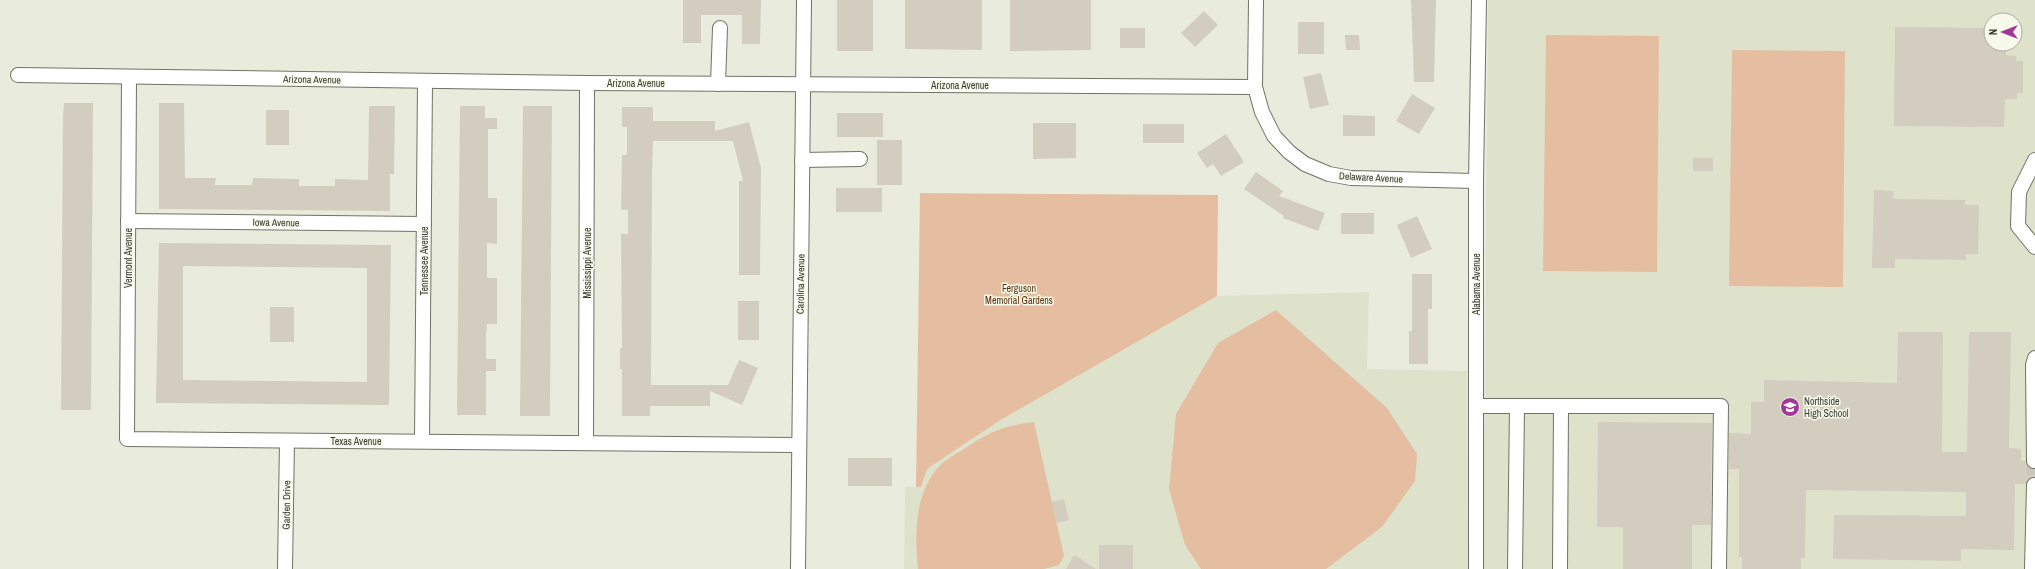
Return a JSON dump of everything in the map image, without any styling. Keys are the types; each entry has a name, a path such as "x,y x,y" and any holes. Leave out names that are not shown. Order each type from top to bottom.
{"street":[{"name":"Carolina Avenue","path":"798,569 804,0"},
{"name":"Delaware Avenue","path":"1256,0 1255,87 1262,112 1274,136 1289,152 1311,167 1329,174 1351,178 1476,181"},
{"name":"Alabama Avenue","path":"1476,569 1476,181 1479,0"},
{"path":"718,84 720,28"},
{"name":"Arizona Avenue","path":"18,75 587,83 1255,87"},
{"name":"Vermont Avenue","path":"127,439 129,77"},
{"name":"Tennessee Avenue","path":"422,441 425,81"},
{"name":"Mississippi Avenue","path":"586,444 587,83"},
{"path":"802,160 860,159"},
{"path":"2035,160 2019,192 2018,226 2035,247"},
{"name":"Iowa Avenue","path":"128,221 424,224"},
{"path":"2034,462 2033,365 2035,358"},
{"path":"1476,406 1721,406 1719,569"},
{"path":"1514,569 1517,406"},
{"path":"1560,569 1561,406"},
{"name":"Texas Avenue","path":"127,439 799,446"},
{"name":"Garden Drive","path":"285,569 287,441"},
{"path":"2032,569 2034,484"}],"shaded area":[{"path":"1488,0 2035,0 2035,569 1483,569"},
{"path":"1369,292 1367,369 1467,371 1468,569 904,569 905,487 921,487 927,469 999,421 1217,296"}],"green space":[{"path":"1546,35 1659,36 1657,272 1543,271"},
{"path":"1732,50 1845,51 1843,287 1729,286"},
{"name":"Ferguson Memorial Gardens","path":"920,193 1218,195 1217,296 999,421 927,469 921,487 916,487"},
{"path":"1276,310 1387,408 1417,454 1415,481 1382,527 1326,569 1201,569 1185,545 1169,489 1176,414 1218,343"},
{"path":"1034,422 1064,556 1059,565 1044,569 918,569 916,544 920,506 928,482 935,471 948,458 997,430 1014,425"}],"building":[{"path":"683,0 761,0 760,44 742,44 742,15 701,15 701,43 683,43"},
{"path":"837,0 873,0 873,51 837,51"},
{"path":"905,0 982,0 982,50 905,49"},
{"path":"1010,0 1091,0 1091,50 1010,51"},
{"path":"1411,0 1436,0 1434,82 1414,82"},
{"path":"1204,11 1218,25 1195,47 1181,33"},
{"path":"1298,22 1324,22 1324,54 1298,54"},
{"path":"1895,27 1983,28 1983,52 2006,52 2006,55 2016,56 2016,61 2023,61 2023,93 2017,93 2017,99 2005,99 2004,127 1894,126"},
{"path":"1120,28 1145,28 1145,48 1120,48"},
{"path":"1345,35 1359,35 1360,50 1346,50"},
{"path":"1321,73 1329,105 1310,109 1303,77"},
{"path":"1412,94 1435,108 1419,134 1396,121"},
{"path":"64,103 93,103 91,410 61,410"},
{"path":"159,103 184,103 185,178 216,178 215,185 252,185 253,178 299,179 299,186 335,186 335,179 368,180 369,106 395,106 394,174 390,174 390,211 159,209"},
{"path":"460,106 485,106 485,118 497,118 497,129 488,129 488,198 497,198 497,244 487,243 487,278 497,278 497,324 487,324 486,359 496,359 496,371 486,371 486,415 457,415"},
{"path":"523,106 552,106 550,416 520,416"},
{"path":"622,107 653,107 653,121 715,121 715,131 749,122 761,168 760,275 739,275 739,181 743,181 733,141 653,141 652,176 651,385 728,385 739,360 758,368 742,405 710,391 710,406 650,406 650,416 622,416 622,369 620,369 620,348 622,348 621,234 628,234 628,210 621,210 622,155 627,155 627,127 622,127"},
{"path":"266,110 289,110 289,145 266,145"},
{"path":"837,113 883,113 883,137 837,137"},
{"path":"1343,115 1375,116 1375,136 1343,136"},
{"path":"1033,123 1076,123 1076,158 1033,159"},
{"path":"1143,124 1184,124 1184,143 1143,143"},
{"path":"1226,134 1244,162 1221,176 1213,164 1207,168 1197,153"},
{"path":"877,140 902,140 902,185 877,185"},
{"path":"1693,158 1713,158 1713,171 1693,171"},
{"path":"1256,172 1283,191 1279,196 1325,213 1318,231 1283,218 1284,216 1244,189"},
{"path":"836,188 882,188 882,212 836,212"},
{"path":"1874,190 1894,191 1893,199 1965,200 1965,205 1979,205 1978,254 1966,254 1966,260 1895,259 1895,268 1872,268"},
{"path":"1341,213 1374,213 1374,234 1341,234"},
{"path":"1417,216 1432,249 1411,258 1397,225"},
{"path":"159,243 391,245 389,405 156,403","holes":["183,266 367,268 367,382 183,380"]},
{"path":"1412,274 1432,274 1432,309 1428,309 1428,364 1409,364 1409,331 1412,331"},
{"path":"738,301 759,301 759,340 738,340"},
{"path":"270,307 294,307 294,342 270,342"},
{"path":"1898,332 1943,332 1942,452 1967,452 1969,332 2011,332 2009,448 2021,449 2021,461 2026,461 2030,468 2035,469 2035,477 2030,478 2026,484 2015,484 2014,550 1961,549 1961,561 1833,559 1834,515 1966,516 1966,492 1806,490 1805,558 1801,558 1801,569 1742,569 1742,557 1739,557 1739,469 1729,469 1729,433 1751,434 1751,402 1764,402 1764,380 1897,383"},
{"path":"1598,422 1712,423 1711,525 1692,525 1692,569 1623,569 1623,527 1597,527"},
{"path":"848,458 892,458 892,486 848,486"},
{"path":"1064,499 1069,520 1057,523 1052,502"},
{"path":"1099,545 1133,545 1133,569 1099,569"},
{"path":"1074,555 1096,569 1066,569"}],"tunnel":[{"path":"2034,461 2034,485"}],"place":[{"name":"Northside High School","path":"1790,407"}]}
